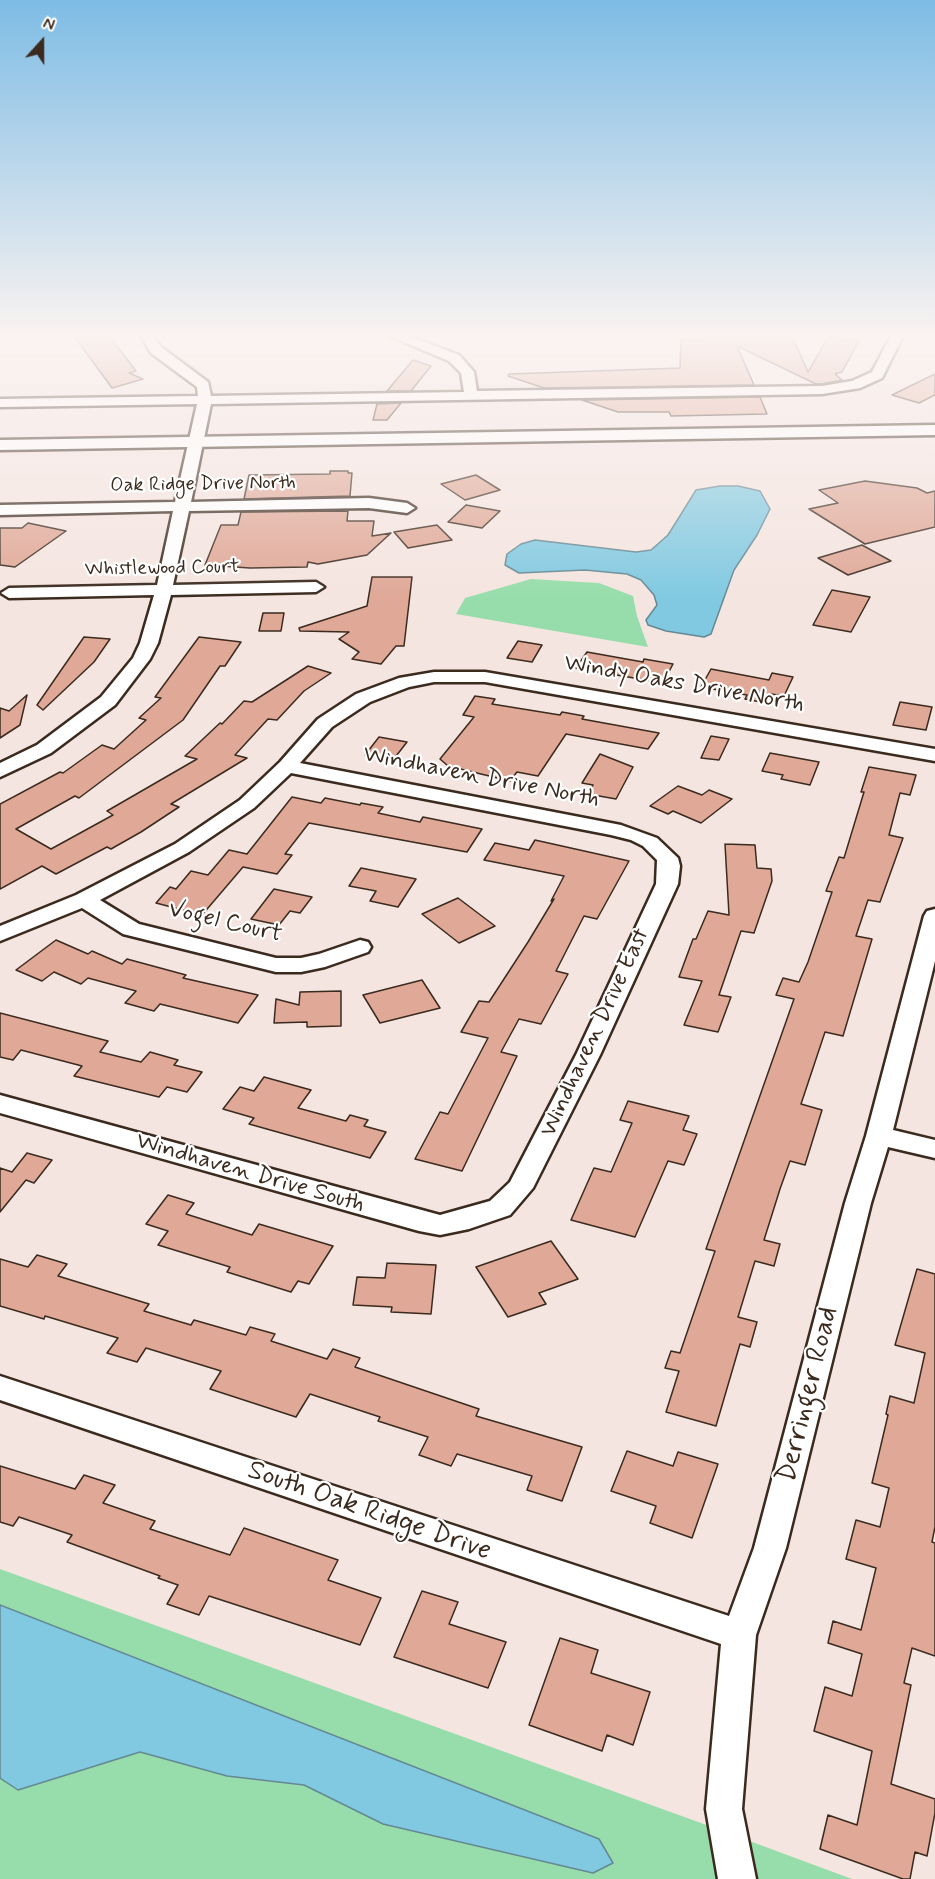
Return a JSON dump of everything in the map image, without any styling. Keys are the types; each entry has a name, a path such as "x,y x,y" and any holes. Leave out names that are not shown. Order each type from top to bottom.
{"main road":[{"path":"0,462 194,451 935,430"},
{"path":"0,446 194,451 935,447"}],"street":[{"path":"0,771 44,749 108,701 141,659 149,643 164,590 200,424"},
{"name":"Oak Ridge Drive North","path":"0,510 369,503 407,508"},
{"name":"Whistlewood Court","path":"9,593 316,587"},
{"name":"Windy Oaks Drive North","path":"0,934 84,900 182,848 247,804 287,766 325,723 342,710 382,690 405,682 424,679 485,677 935,755"},
{"name":"Windhaven Drive North","path":"287,766 614,830 638,836 660,851"},
{"name":"Windhaven Drive East","path":"500,1208 520,1188 528,1174 588,1055 667,884 669,866 667,858 660,851"},
{"name":"Vogel Court","path":"84,900 131,929 276,965 301,965 325,960 360,947"},
{"name":"Derringer Road","path":"737,1879 724,1809 739,1635 770,1548 858,1203 879,1136 935,916"},
{"name":"Windhaven Drive South","path":"0,1104 419,1221 440,1225 469,1219 500,1208"},
{"path":"879,1136 935,1149"},
{"name":"South Oak Ridge Drive","path":"0,1388 739,1635"}],"green space":[{"path":"531,579 599,583 633,596 637,616 648,647 456,614 465,598"},
{"path":"0,1569 701,1823 852,1879 0,1879"}],"water":[{"path":"738,486 760,491 770,509 757,535 734,570 711,634 704,637 666,631 648,625 646,620 657,605 654,595 641,580 627,574 585,570 519,573 505,565 507,554 521,544 535,540 636,552 651,550 668,535 696,490"},
{"path":"0,1605 599,1839 613,1863 593,1873 383,1824 304,1785 227,1776 140,1752 18,1790 0,1778"}],"building":[{"path":"330,471 352,473 350,496 244,499 249,475 330,474"},
{"path":"476,475 500,490 465,500 441,484"},
{"path":"865,481 917,488 927,493 935,491 935,527 865,544 809,509 838,503 819,490"},
{"path":"466,505 500,511 482,528 448,522"},
{"path":"348,511 347,521 374,521 372,536 391,533 367,555 318,564 308,562 307,567 250,568 205,565 221,525 238,525 241,512"},
{"path":"28,523 66,531 15,567 0,565 0,528 22,528"},
{"path":"437,525 452,540 408,548 394,532"},
{"path":"862,545 891,561 848,575 818,558"},
{"path":"372,577 412,577 404,646 396,646 381,664 352,659 359,652 339,639 349,632 300,631 299,628 367,606"},
{"path":"832,590 870,597 851,632 813,625"},
{"path":"263,613 284,613 281,631 259,631"},
{"path":"84,637 110,639 94,662 43,710 37,705"},
{"path":"199,637 241,642 225,666 220,666 183,720 79,798 75,796 16,829 51,849 113,815 107,811 197,759 185,756 220,723 222,724 244,701 252,702 308,666 331,673 304,691 277,720 268,719 235,755 247,758 171,804 179,807 141,832 111,849 107,847 56,874 42,866 0,889 0,804 60,772 63,773 102,745 114,749 146,720 139,718 161,698 155,697"},
{"path":"518,641 542,645 532,662 507,658"},
{"path":"587,652 643,662 644,659 673,664 663,683 576,668"},
{"path":"711,669 769,680 772,673 793,677 784,696 771,694 766,703 745,699 747,695 701,687"},
{"path":"27,695 20,725 0,738 0,708 9,711"},
{"path":"475,696 495,699 492,704 560,715 562,712 584,716 582,719 659,733 648,749 566,734 538,776 517,772 510,781 448,766 440,759 474,717 463,715"},
{"path":"900,702 932,707 926,730 893,725"},
{"path":"711,736 729,739 719,760 701,758"},
{"path":"379,737 407,742 393,760 365,755"},
{"path":"770,753 819,762 810,785 781,779 783,775 762,771"},
{"path":"600,754 633,767 616,799 588,794 593,785 582,783"},
{"path":"869,767 916,775 910,795 900,793 889,835 903,838 880,902 868,900 856,936 872,939 843,1036 825,1032 801,1104 822,1110 805,1165 790,1161 764,1240 780,1244 774,1266 755,1261 738,1317 757,1322 750,1347 740,1344 716,1426 666,1412 679,1371 665,1368 671,1351 680,1353 715,1251 706,1249 794,999 776,995 783,978 799,982 808,962 832,892 826,891 839,857 844,858 864,792 861,792"},
{"path":"678,786 702,795 709,790 732,799 701,823 673,811 668,814 650,806"},
{"path":"292,797 321,803 325,798 360,805 361,803 383,807 378,813 420,822 423,817 482,829 467,852 309,823 285,854 292,855 277,874 243,867 202,915 156,903 170,887 176,889 191,871 208,875 229,850 247,854"},
{"path":"535,840 629,861 597,919 584,916 556,971 568,974 541,1024 519,1019 501,1052 517,1056 462,1171 415,1159 440,1112 448,1114 488,1038 461,1032 479,1001 489,1002 554,899 551,901 564,876 484,860 495,843 529,850"},
{"path":"725,844 755,845 757,868 771,869 772,881 754,933 741,931 719,995 731,997 718,1032 684,1025 702,981 679,977 693,939 696,939 708,911 729,915"},
{"path":"361,868 416,879 398,907 370,901 376,891 349,886"},
{"path":"274,889 312,897 300,913 290,911 279,925 251,919"},
{"path":"458,898 495,926 459,943 422,914"},
{"path":"56,940 88,954 92,951 122,964 127,959 186,975 183,978 258,995 238,1023 160,1004 154,1011 125,1003 136,991 88,978 81,984 54,972 42,981 16,970"},
{"path":"422,980 440,1008 380,1023 363,995"},
{"path":"341,991 341,1026 307,1027 307,1022 274,1023 276,999 299,1005 300,992"},
{"path":"0,1013 108,1041 100,1052 141,1062 150,1052 178,1060 174,1065 202,1072 187,1092 167,1087 159,1097 74,1076 82,1066 21,1050 13,1060 0,1057"},
{"path":"264,1077 311,1090 298,1108 346,1121 350,1115 368,1120 364,1126 386,1132 370,1158 249,1124 254,1118 223,1109 240,1087 254,1091"},
{"path":"628,1101 689,1116 683,1130 697,1134 684,1165 668,1161 635,1237 571,1220 594,1168 611,1172 632,1123 620,1120"},
{"path":"27,1153 52,1160 34,1183 26,1180 0,1212 0,1168 12,1172"},
{"path":"168,1195 194,1203 186,1214 252,1235 259,1224 333,1246 309,1284 298,1281 291,1292 227,1272 230,1267 158,1245 168,1231 146,1224"},
{"path":"551,1241 578,1279 539,1293 546,1304 508,1317 476,1267"},
{"path":"37,1255 67,1264 58,1276 149,1304 144,1311 191,1325 194,1320 246,1335 250,1327 275,1334 271,1341 327,1359 333,1349 360,1358 355,1367 479,1409 476,1416 582,1447 562,1501 527,1490 532,1476 457,1454 451,1466 419,1455 428,1437 378,1421 380,1417 310,1394 296,1417 210,1389 221,1371 146,1348 137,1362 107,1353 118,1338 45,1316 44,1319 0,1306 0,1259 28,1267"},
{"path":"387,1263 436,1265 431,1314 391,1312 392,1307 353,1305 357,1277 385,1278"},
{"path":"917,1269 935,1274 935,1527 932,1542 935,1543 935,1656 912,1648 904,1683 911,1685 891,1784 935,1799 935,1813 927,1856 915,1852 910,1879 903,1879 820,1849 828,1815 857,1825 872,1751 814,1731 825,1687 852,1696 862,1654 828,1643 833,1621 861,1630 876,1568 846,1559 856,1520 880,1527 889,1488 872,1483 888,1415 886,1414 890,1396 914,1403 925,1353 895,1345"},
{"path":"627,1451 673,1466 678,1452 718,1464 692,1538 650,1523 656,1506 611,1491"},
{"path":"0,1466 75,1489 84,1475 115,1485 103,1503 155,1521 150,1529 230,1555 244,1528 338,1560 328,1580 381,1598 360,1645 209,1596 199,1615 167,1604 178,1585 158,1578 160,1576 67,1542 72,1535 19,1517 13,1526 0,1522"},
{"path":"422,1591 458,1602 449,1624 506,1642 488,1688 394,1657"},
{"path":"560,1638 598,1650 591,1673 650,1692 633,1745 607,1735 602,1751 529,1725"}]}
